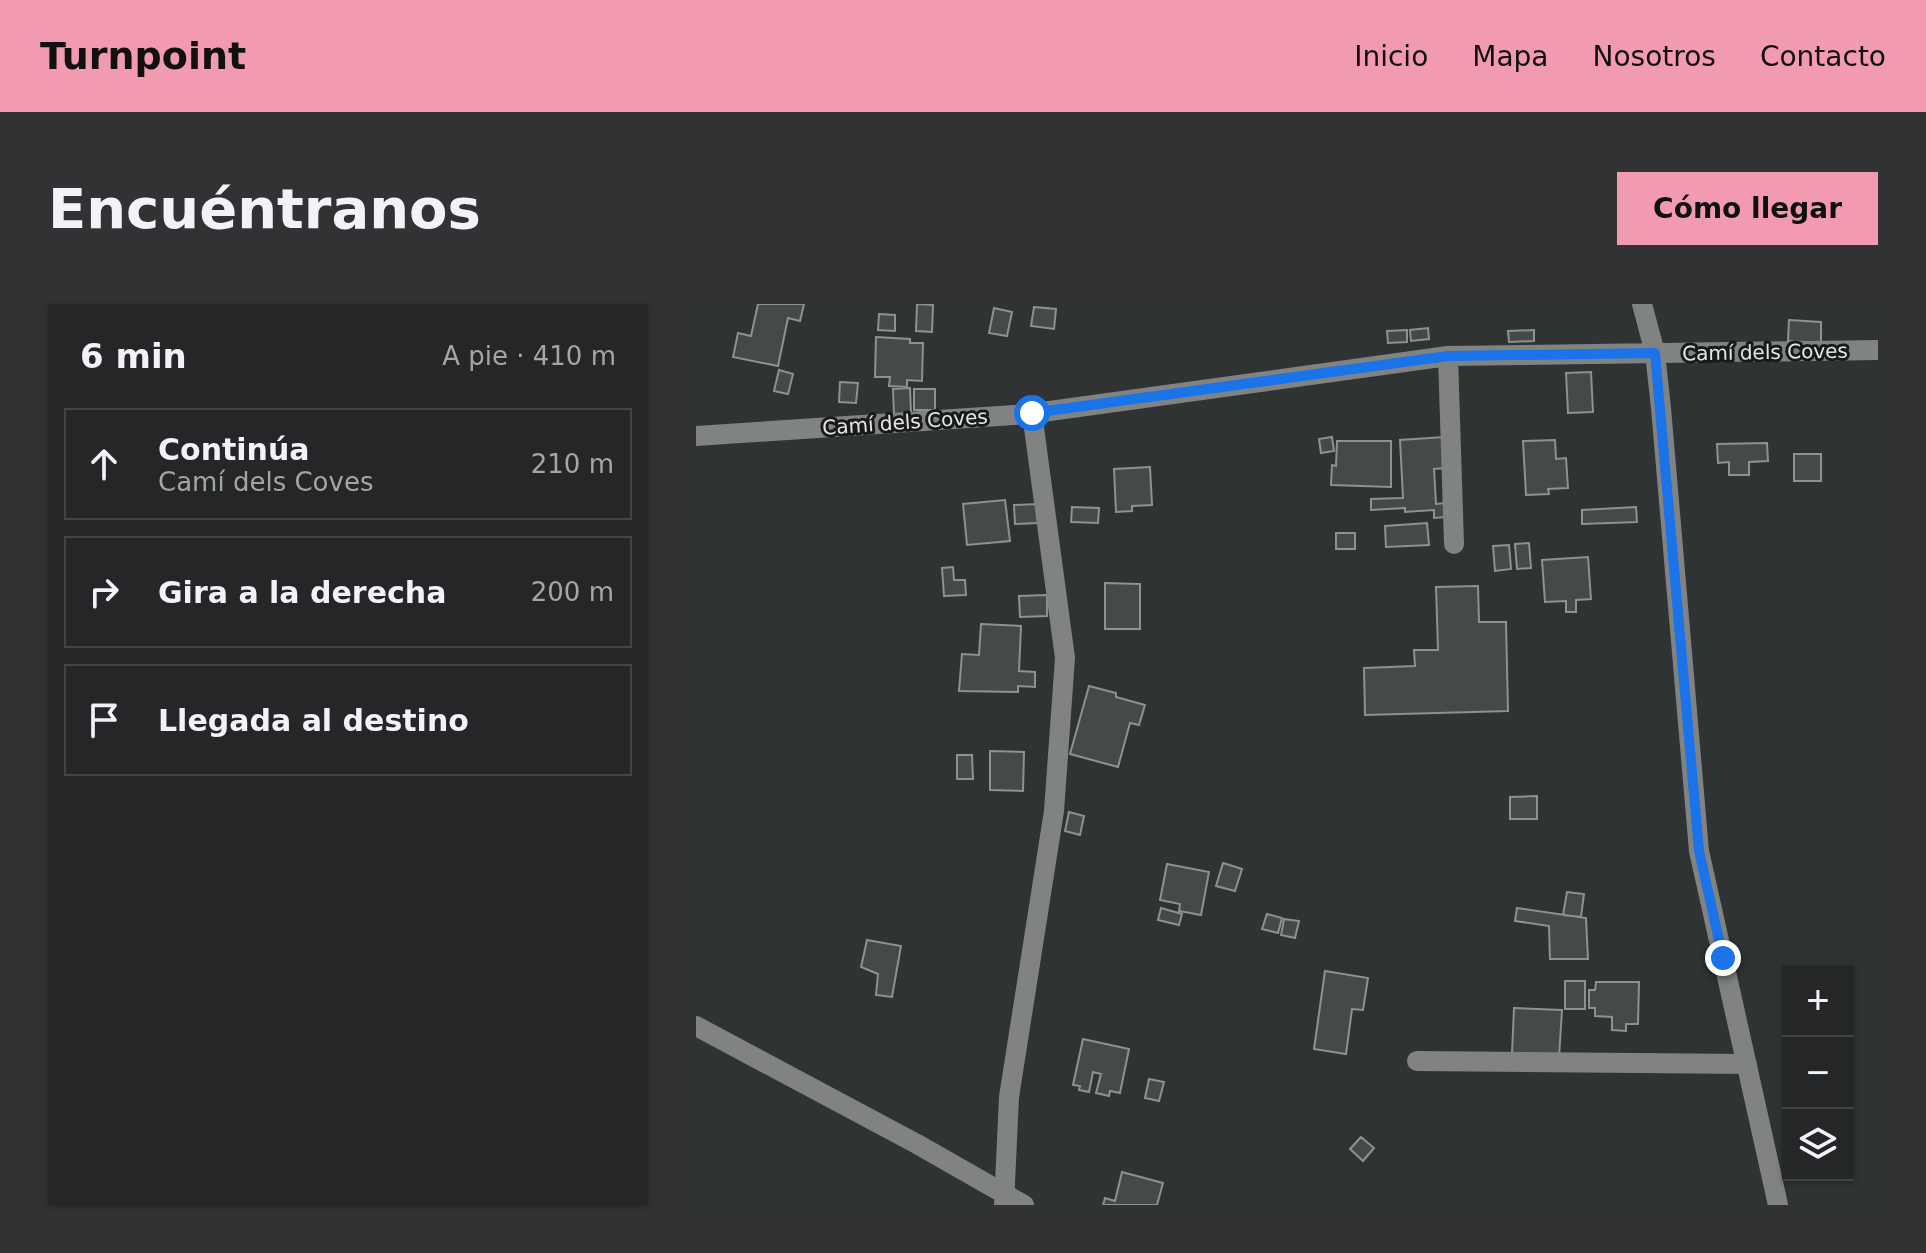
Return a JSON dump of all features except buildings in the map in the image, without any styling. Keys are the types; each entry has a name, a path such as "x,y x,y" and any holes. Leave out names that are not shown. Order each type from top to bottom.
{"street":[{"path":"1642,304 1655,353 1699,851 1778,1205"},
{"name":"Camí dels Coves","path":"696,436 1032,413 1448,356 1878,350"},
{"path":"1448,356 1454,544"},
{"path":"1004,1199 1009,1097 1054,811 1065,658 1032,413"},
{"path":"696,1026 917,1144 1004,1199 1024,1205"},
{"path":"1417,1061 1747,1064"}],"route":[{"path":"1032,413 1448,356 1655,353 1699,851 1723,958"}]}
